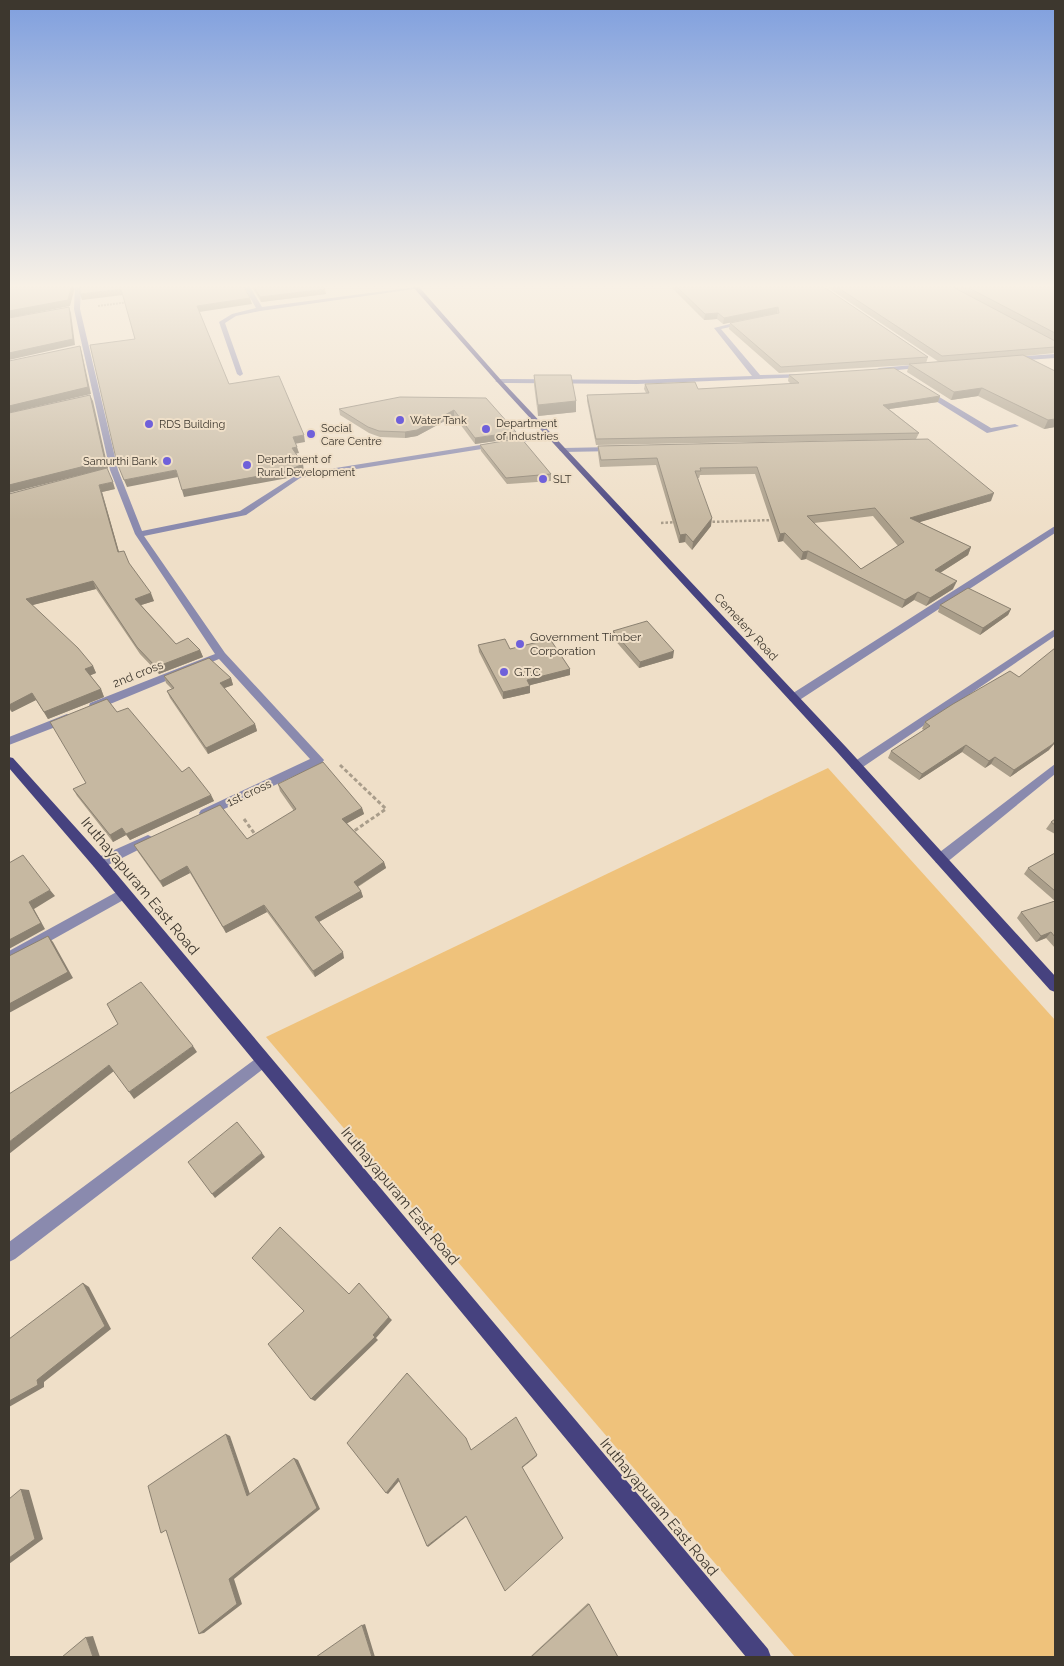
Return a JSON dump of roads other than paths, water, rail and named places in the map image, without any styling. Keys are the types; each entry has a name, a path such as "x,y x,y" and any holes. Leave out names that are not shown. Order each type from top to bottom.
{"main road":[{"name":"Cemetery Road","path":"486,365 794,698 1055,986"},
{"name":"Iruthayapuram East Road","path":"10,765 98,863 760,1657"}],"street":[{"path":"86,365 109,471 139,534 221,655"},
{"path":"237,365 240,374"},
{"path":"747,365 758,378"},
{"path":"874,371 936,366"},
{"path":"893,369 900,374"},
{"path":"500,381 637,382 816,376"},
{"path":"916,384 990,431 1014,426"},
{"path":"139,534 243,513 298,476 550,436"},
{"path":"563,450 622,449"},
{"path":"794,698 1055,529"},
{"path":"856,766 1055,632"},
{"name":"2nd cross","path":"9,741 221,655"},
{"name":"1st cross","path":"196,818 318,760 221,655"},
{"path":"941,860 1055,768"},
{"path":"98,863 160,834"},
{"path":"9,958 122,894"},
{"path":"9,1253 262,1061"}],"place":[{"name":"Water Tank","path":"400,420"},
{"name":"RDS Building","path":"149,424"},
{"name":"Department of Industries","path":"486,429"},
{"name":"Social Care Centre","path":"311,434"},
{"name":"Samurthi Bank","path":"167,461"},
{"name":"Department of Rural Development","path":"247,465"},
{"name":"SLT","path":"543,479"},
{"name":"Government Timber Corporation","path":"520,644"},
{"name":"G.T.C","path":"504,672"}]}
